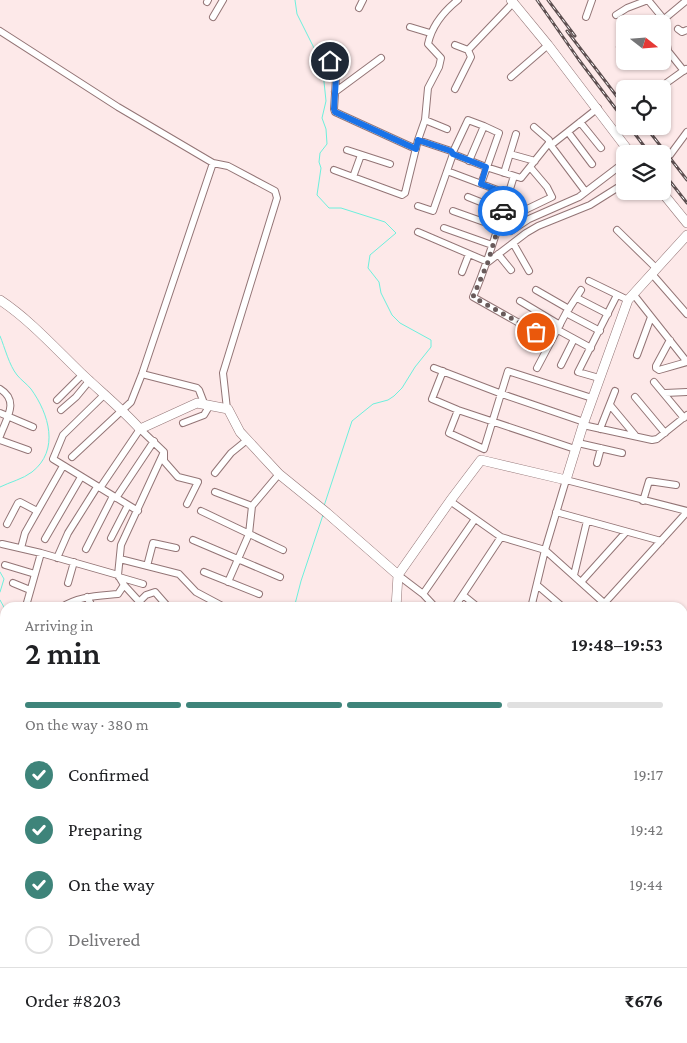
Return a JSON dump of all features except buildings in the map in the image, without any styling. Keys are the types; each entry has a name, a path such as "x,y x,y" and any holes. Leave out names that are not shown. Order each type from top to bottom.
{"street":[{"path":"213,17 223,0"},
{"path":"359,8 363,0"},
{"path":"334,170 403,195 425,120 428,88 439,67 441,58 428,44 430,33 443,13 458,0"},
{"path":"586,17 592,0"},
{"path":"616,15 627,8 648,0 659,15"},
{"path":"667,15 687,0"},
{"path":"468,50 512,1 598,108 625,145"},
{"path":"410,27 430,33"},
{"path":"678,29 682,32 687,30"},
{"path":"0,31 212,163 228,166 275,191 277,198 223,373 227,409 240,432 279,474 430,602"},
{"path":"455,45 468,50 471,57 455,89"},
{"path":"512,77 548,45"},
{"path":"671,54 685,70 671,80"},
{"path":"335,92 381,58"},
{"path":"330,61 336,74 335,112 416,149"},
{"path":"418,140 486,167 521,178 550,144 598,108"},
{"path":"425,120 447,129"},
{"path":"418,206 433,211 453,153 468,120 499,133 481,184"},
{"path":"580,122 601,148"},
{"path":"470,161 484,126"},
{"path":"534,127 549,140 585,191"},
{"path":"568,132 592,164"},
{"path":"671,154 687,132"},
{"path":"504,173 516,134"},
{"path":"346,150 390,164"},
{"path":"510,154 535,161"},
{"path":"353,177 361,155"},
{"path":"72,457 130,402 142,374 212,163"},
{"path":"498,227 525,210 553,196 530,167"},
{"path":"511,231 529,219 579,197 616,169"},
{"path":"447,171 508,194"},
{"path":"514,176 488,262 473,297 551,341"},
{"path":"488,262 538,226 590,205 616,189"},
{"path":"468,198 503,212"},
{"path":"668,200 687,224"},
{"path":"453,210 498,227"},
{"path":"444,228 492,245"},
{"path":"617,230 654,272 687,314"},
{"path":"418,232 488,262"},
{"path":"533,602 545,550 576,446 599,378 631,297 687,235"},
{"path":"513,243 529,271"},
{"path":"462,272 469,254"},
{"path":"498,254 511,270"},
{"path":"589,281 617,295 631,297 651,317 670,340 687,362 659,370 656,366 670,340"},
{"path":"536,290 600,331"},
{"path":"537,368 581,290"},
{"path":"599,378 578,372 617,295"},
{"path":"577,298 608,314"},
{"path":"0,300 32,325 122,409 164,452 164,461 178,477 198,482 187,504"},
{"path":"520,301 574,339 591,348"},
{"path":"637,355 651,317"},
{"path":"561,365 574,339"},
{"path":"434,368 600,429 652,440 657,439 685,416 654,382"},
{"path":"443,371 432,400 493,422 576,446 601,448 622,453"},
{"path":"458,410 449,433 484,449 508,371 592,398"},
{"path":"142,374 200,390 207,404 204,415 183,424"},
{"path":"57,400 86,377"},
{"path":"61,410 76,397 86,377"},
{"path":"0,389 11,400 12,406 0,438 28,450"},
{"path":"600,429 615,391"},
{"path":"665,393 687,392"},
{"path":"105,394 61,438 52,459 138,511"},
{"path":"635,397 665,433"},
{"path":"58,558 68,533 140,429 197,403 227,409"},
{"path":"610,405 635,435"},
{"path":"0,413 33,427"},
{"path":"215,472 231,453 247,440"},
{"path":"86,549 114,497 154,441"},
{"path":"597,463 601,448"},
{"path":"164,452 121,545 119,576 124,585 140,601 146,595 155,592 164,602"},
{"path":"396,602 398,575 481,460 687,511 605,602"},
{"path":"21,548 25,533 63,466"},
{"path":"228,582 248,534 252,506 279,474"},
{"path":"45,540 64,503 81,477"},
{"path":"643,501 649,481 676,485"},
{"path":"215,492 252,506"},
{"path":"450,501 501,537 545,550 574,575 599,602"},
{"path":"7,524 20,502 37,512"},
{"path":"111,538 128,505"},
{"path":"201,511 283,550"},
{"path":"556,512 661,541"},
{"path":"423,594 475,519"},
{"path":"574,575 587,521"},
{"path":"581,582 626,532"},
{"path":"459,602 501,537"},
{"path":"193,540 280,577"},
{"path":"147,566 153,543 176,548"},
{"path":"2,544 74,562 143,584"},
{"path":"27,602 41,553"},
{"path":"120,559 179,574 196,592 216,602"},
{"path":"68,583 74,562"},
{"path":"5,565 35,574"},
{"path":"204,572 259,594"},
{"path":"13,584 30,590"},
{"path":"69,602 87,597 118,594 124,585"},
{"path":"537,585 557,602"},
{"path":"464,595 472,602"},
{"path":"87,597 90,602"}],"waterway":[{"path":"295,0 297,14 314,48 323,72 326,101 322,118 326,129 327,144 320,153 319,162 321,168 317,195 329,208 341,208 385,222 396,233 370,255 368,268 379,282 381,293 392,315 400,323 431,340 431,347 415,367 402,388 388,400 373,404 352,421 324,506"},
{"path":"0,336 14,371 31,389 43,409 49,432 49,443 41,463 21,479 0,487"},
{"path":"296,602 323,515"},
{"path":"0,572 4,579 0,592"}],"railway":[{"path":"537,0 616,109"},
{"path":"548,0 575,36"},
{"path":"567,31 616,95"},
{"path":"636,135 643,145"},
{"path":"652,135 687,180"},
{"path":"671,183 687,203"}],"way so far":[{"path":"503,211 488,262 473,297 536,332"}],"route":[{"path":"330,61 336,74 335,112 416,149 418,140 451,151 453,154 486,167 481,184 508,194 503,211"}]}
